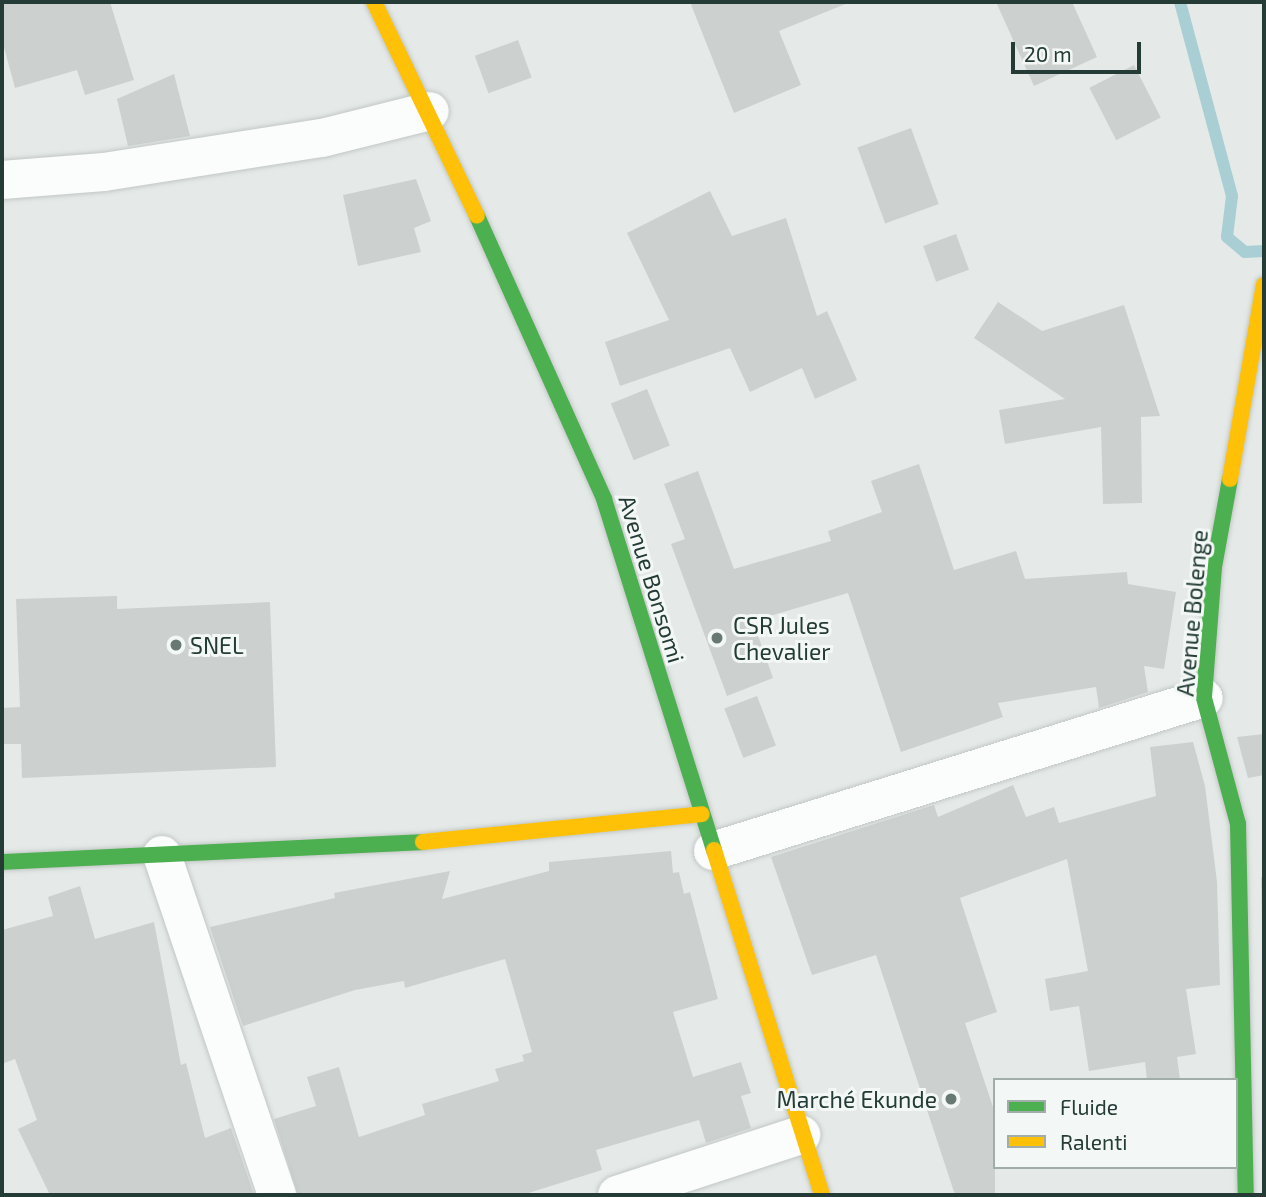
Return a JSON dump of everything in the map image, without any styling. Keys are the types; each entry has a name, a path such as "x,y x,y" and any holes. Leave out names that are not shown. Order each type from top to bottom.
{"street":[{"name":"Avenue Bonsomi","path":"374,2 430,111 604,499 801,1135 822,1195"},
{"path":"2,180 104,172 322,138 430,111"},
{"name":"Avenue Bolenge","path":"1246,1195 1238,824 1203,698 1214,568 1264,285"},
{"path":"713,851 1203,698"},
{"path":"2,862 452,842 702,814"},
{"path":"162,855 277,1195"},
{"path":"617,1195 801,1135"}],"building":[{"path":"2,2 110,2 134,80 85,95 77,70 15,88 2,40"},
{"path":"690,2 848,3 779,31 801,85 734,113"},
{"path":"996,2 1072,2 1097,57 1034,86"},
{"path":"518,40 532,78 488,93 475,56"},
{"path":"1134,65 1161,118 1116,140 1089,88"},
{"path":"174,74 190,136 128,146 117,99"},
{"path":"911,128 939,204 885,224 857,147"},
{"path":"416,179 431,221 414,228 421,252 358,266 343,195"},
{"path":"710,191 732,236 786,218 817,316 827,311 857,380 815,399 802,368 750,392 730,348 620,386 605,342 669,320 627,233"},
{"path":"956,234 969,270 936,282 923,246"},
{"path":"998,302 1042,331 1124,305 1160,416 1141,417 1142,503 1103,504 1101,427 1005,444 999,410 1065,399 974,338"},
{"path":"647,389 670,446 634,460 611,404"},
{"path":"919,464 954,570 1016,551 1025,579 1127,572 1128,584 1176,592 1164,669 1144,666 1148,692 1099,708 1096,687 998,703 1003,717 901,752 848,593 753,621 773,678 727,696 671,544 685,539 664,484 698,471 734,569 831,541 828,531 882,512 871,481"},
{"path":"117,596 117,609 270,602 276,767 22,778 21,744 2,744 2,708 20,707 16,599"},
{"path":"757,696 776,745 743,758 724,709"},
{"path":"1264,734 1264,775 1248,778 1237,737"},
{"path":"1193,742 1205,786 1217,882 1220,985 1186,989 1196,1054 1177,1057 1180,1078 1147,1078 1145,1062 1089,1071 1079,1006 1050,1011 1045,979 1088,971 1067,859 960,898 997,1012 965,1023 993,1107 995,1195 955,1195 876,955 812,975 771,857 934,805 938,817 1013,785 1026,817 1054,807 1059,823 1156,796 1150,747"},
{"path":"671,851 673,873 679,872 684,894 690,892 718,999 673,1012 693,1077 741,1062 751,1093 741,1096 751,1128 706,1143 699,1120 596,1150 602,1170 522,1195 298,1195 274,1119 316,1106 307,1077 339,1067 359,1137 425,1115 422,1104 499,1081 495,1069 524,1061 522,1055 532,1052 505,959 405,988 404,981 355,990 243,1026 210,927 335,898 334,893 450,871 442,899 549,871 549,862"},
{"path":"1261,877 1264,877 1263,980"},
{"path":"80,886 95,939 154,922 181,1065 186,1063 205,1138 231,1128 254,1195 50,1195 18,1129 37,1120 15,1059 2,1064 2,930 53,916 48,897"}],"waterway":[{"path":"1180,2 1232,196 1227,237 1245,252 1264,251"}],"traffic: fast":[{"path":"477,216 604,499 714,850"},
{"path":"1230,479 1214,567 1204,698 1238,824 1246,1195"},
{"path":"2,862 423,842"}],"traffic: slow":[{"path":"374,2 477,216"},
{"path":"1230,479 1264,285"},
{"path":"423,842 702,814"},
{"path":"714,850 822,1195"}],"place":[{"name":"CSR Jules Chevalier","path":"717,638"},
{"name":"SNEL","path":"176,645"},
{"name":"Marché Ekunde","path":"951,1099"}]}
